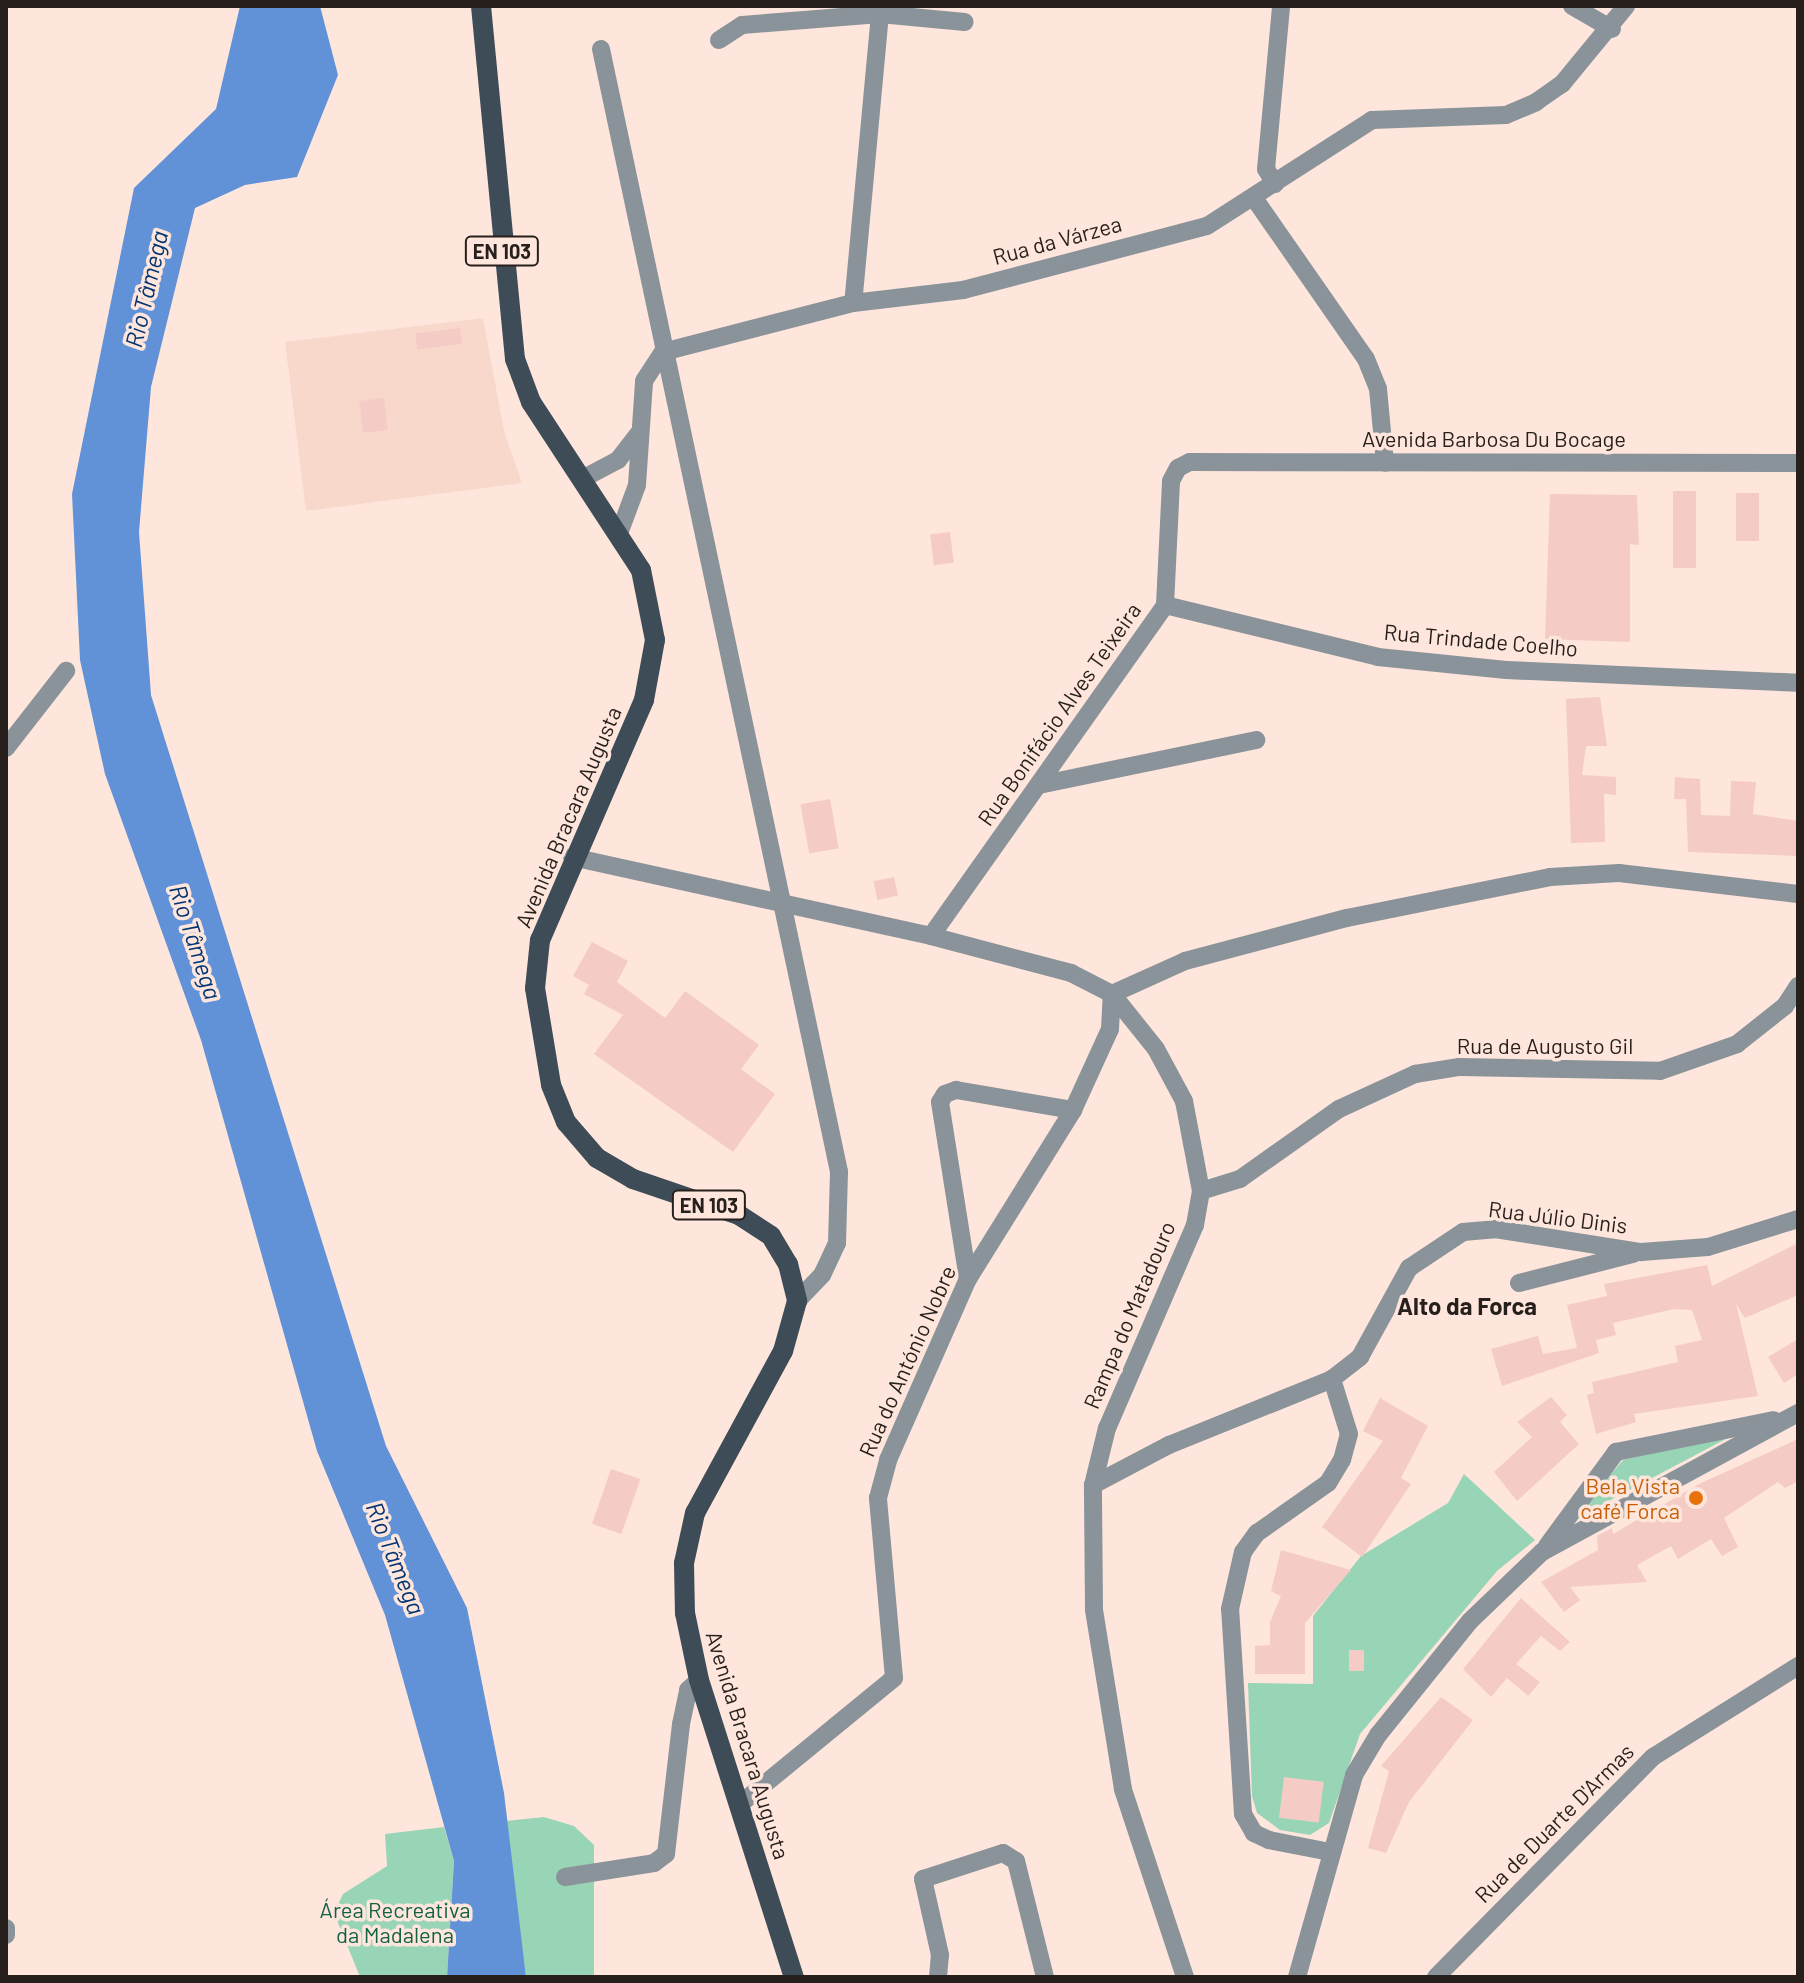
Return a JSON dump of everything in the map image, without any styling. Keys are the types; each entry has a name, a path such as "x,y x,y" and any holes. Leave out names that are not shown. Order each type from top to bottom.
{"main road":[{"name":"EN 103","path":"481,6 511,340 531,402 582,479"},
{"name":"Avenida Bracara Augusta","path":"582,479 620,531 651,606 652,671 540,940 535,988 551,1085 566,1122 597,1158 633,1179 739,1215 771,1236 788,1264 797,1301 783,1351 717,1462 695,1513 684,1563 685,1613 699,1680 794,1977"}],"street":[{"path":"1275,184 1266,169 1281,6"},
{"path":"1572,6 1612,29"},
{"name":"Rua da Várzea","path":"663,352 853,303 963,290 1207,226 1372,120 1438,122 1506,115 1536,102 1562,84 1612,29 1626,6"},
{"path":"853,303 880,14"},
{"path":"719,40 742,25 880,14 965,22"},
{"path":"601,49 736,710 785,905 841,1198 830,1261 797,1301"},
{"path":"1254,198 1366,359 1378,389 1385,463"},
{"path":"620,531 637,485 644,381 663,352"},
{"path":"582,479 618,460 640,431"},
{"name":"Avenida Barbosa Du Bocage","path":"1190,462 1798,463"},
{"name":"Rua Bonifácio Alves Teixeira","path":"931,936 1165,605 1171,481 1190,462"},
{"name":"Rua Trindade Coelho","path":"1165,605 1378,657 1506,670 1798,683"},
{"path":"6,748 66,671"},
{"path":"1039,785 1256,740"},
{"name":"Rampa do Matadouro","path":"572,857 931,936 1071,973 1112,994 1156,1049 1184,1101 1201,1191 1195,1225 1107,1428 1093,1485 1094,1610 1121,1776 1185,1977"},
{"path":"1112,994 1185,961 1347,918 1550,877 1619,873 1798,894"},
{"name":"Rua de Augusto Gil","path":"1201,1191 1240,1179 1339,1109 1415,1074 1459,1067 1671,1068 1737,1044 1785,1006 1798,986"},
{"name":"Rua do António Nobre","path":"739,1805 894,1678 878,1498 888,1460 968,1279 1073,1110 1110,1029 1112,994"},
{"path":"968,1279 940,1102 945,1094 956,1090 1073,1110"},
{"name":"Rua Júlio Dinis","path":"1093,1485 1169,1445 1332,1379 1360,1357 1409,1268 1463,1232 1495,1229 1641,1252 1708,1247 1798,1219"},
{"path":"1519,1283 1641,1252"},
{"path":"1330,1852 1269,1840 1254,1833 1243,1814 1230,1609 1243,1552 1257,1533 1328,1483 1342,1460 1349,1434 1332,1379"},
{"path":"1542,1552 1795,1415"},
{"path":"1297,1977 1354,1775 1378,1735 1470,1621 1542,1552 1616,1452 1795,1415"},
{"name":"Rua de Duarte D'Armas","path":"1436,1977 1653,1757 1798,1666"},
{"path":"565,1877 654,1863 666,1854 683,1713 688,1690 699,1680"},
{"path":"938,1977 940,1955 923,1879 1003,1853 1016,1861 1045,1977"},
{"path":"6,1928 6,1935"}],"shaded area":[{"path":"483,318 504,431 522,483 306,511 285,342"}],"green space":[{"path":"1737,1433 1571,1521 1623,1460"},
{"path":"1464,1474 1535,1540 1497,1571 1360,1734 1329,1823 1310,1835 1280,1830 1257,1813 1252,1796 1248,1683 1313,1684 1313,1616 1361,1556 1448,1503"},
{"path":"544,1817 574,1826 594,1845 594,1977 526,1977 505,1821"},
{"name":"Área Recreativa da Madalena","path":"444,1827 454,1861 447,1977 360,1977 334,1913 343,1894 387,1866 385,1834"}],"water":[{"name":"Rio Tâmega","path":"240,6 320,6 338,75 297,177 245,185 195,208 151,387 139,532 151,695 386,1446 467,1608 504,1793 526,1977 447,1977 454,1861 385,1615 317,1451 201,1040 105,774 80,660 72,494 134,188 216,109"}],"building":[{"path":"460,328 462,344 417,349 415,333"},
{"path":"384,398 388,430 363,433 359,401"},
{"path":"1673,491 1696,491 1696,568 1673,568"},
{"path":"1736,493 1759,493 1759,541 1736,541"},
{"path":"1550,494 1637,495 1639,545 1630,544 1630,642 1545,639"},
{"path":"950,532 954,563 934,565 930,534"},
{"path":"1600,697 1607,746 1586,746 1582,775 1616,777 1616,795 1604,794 1605,842 1571,843 1566,699"},
{"path":"1675,777 1700,779 1701,815 1730,816 1731,781 1756,782 1753,814 1798,821 1798,856 1688,852 1686,799 1674,799"},
{"path":"830,799 839,848 809,853 800,804"},
{"path":"894,877 898,896 877,900 873,881"},
{"path":"592,942 628,961 617,982 665,1018 685,991 759,1045 741,1069 775,1094 733,1152 594,1054 623,1015 584,994 589,985 573,976"},
{"path":"1798,1243 1798,1295 1745,1318 1736,1304 1758,1396 1634,1414 1636,1422 1596,1434 1587,1395 1594,1393 1592,1382 1678,1362 1675,1346 1702,1340 1692,1310 1674,1309 1613,1323 1616,1335 1596,1340 1599,1353 1502,1386 1491,1349 1538,1336 1543,1354 1577,1348 1567,1305 1607,1296 1604,1284 1707,1265 1712,1286"},
{"path":"1798,1339 1798,1374 1784,1383 1768,1357"},
{"path":"1551,1397 1567,1415 1560,1422 1579,1444 1517,1501 1494,1472 1532,1437 1517,1422"},
{"path":"1380,1398 1428,1426 1401,1478 1411,1484 1362,1557 1322,1527 1383,1441 1363,1431"},
{"path":"1798,1439 1798,1481 1785,1488 1778,1482 1724,1518 1738,1547 1722,1556 1711,1539 1678,1559 1671,1546 1637,1565 1647,1582 1570,1587 1580,1600 1564,1612 1541,1582 1598,1550 1597,1536 1612,1528 1613,1534 1699,1484"},
{"path":"611,1469 640,1479 621,1534 592,1524"},
{"path":"1281,1550 1351,1570 1305,1623 1305,1674 1255,1674 1255,1646 1270,1645 1270,1622 1281,1596 1271,1591"},
{"path":"1521,1598 1570,1642 1560,1651 1541,1636 1516,1664 1540,1682 1528,1696 1507,1678 1491,1697 1463,1669"},
{"path":"1349,1650 1364,1650 1364,1671 1349,1671"},
{"path":"1441,1697 1473,1720 1409,1802 1386,1853 1368,1848 1389,1771 1381,1766"},
{"path":"1284,1777 1324,1782 1319,1823 1279,1818"}],"place":[{"name":"Bela Vista café Forca","path":"1696,1498"}],"district":[{"name":"Alto da Forca","path":"1467,1306"}]}
